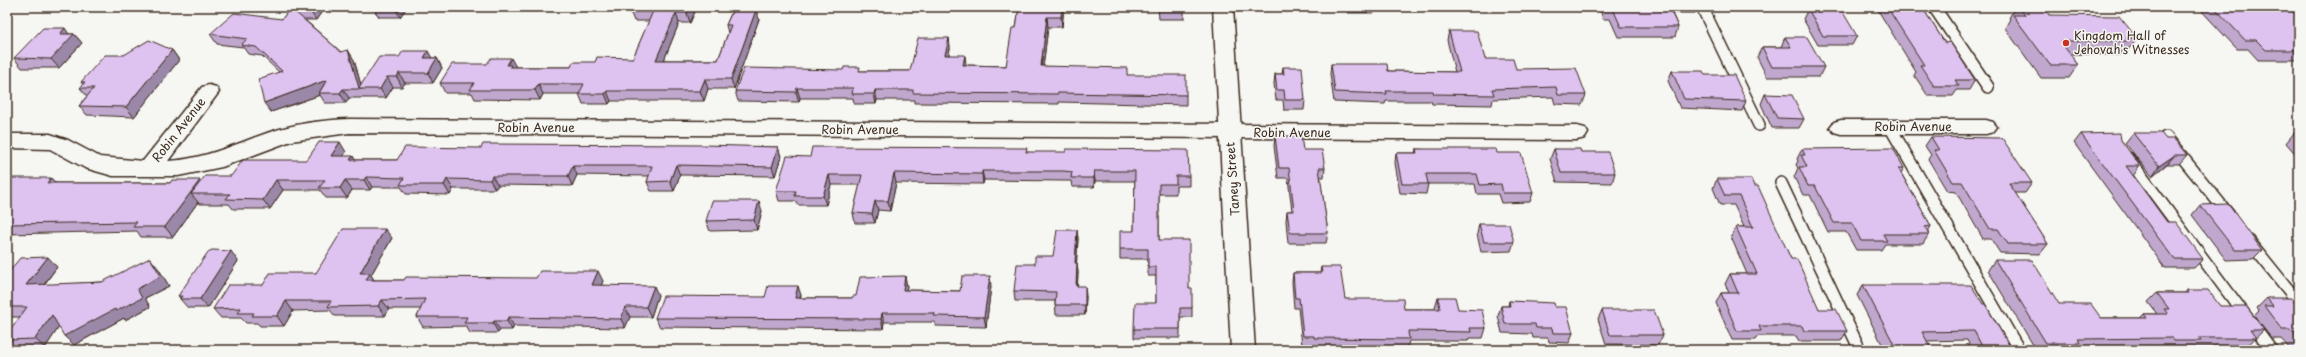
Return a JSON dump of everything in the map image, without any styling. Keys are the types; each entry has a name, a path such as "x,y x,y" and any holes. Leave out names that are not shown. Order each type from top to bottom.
{"street":[{"name":"Taney Street","path":"1223,7 1243,350"},
{"name":"Robin Avenue","path":"150,168 209,92"},
{"name":"Robin Avenue","path":"7,140 55,143 94,163 150,168 180,168 206,164 232,157 272,139 300,132 349,126 1230,133 1576,134"},
{"name":"Robin Avenue","path":"1840,127 1986,127"}],"lane":[{"path":"1702,7 1759,125"},
{"path":"1934,7 1988,87"},
{"path":"1890,127 2019,350"},
{"path":"2166,137 2299,303"},
{"path":"2119,146 2271,350"},
{"path":"1781,183 1860,350"}],"building":[{"path":"291,7 312,7 310,11 294,11 341,52 348,50 359,88 379,57 399,57 403,51 428,51 424,58 437,58 428,73 399,73 397,77 387,77 380,89 343,89 340,93 319,93 327,80 264,103 258,79 282,71 256,47 241,45 247,39 210,34 234,13 282,19"},
{"path":"374,7 396,7 373,8"},
{"path":"632,7 690,7 687,13 676,13 656,60 718,60 731,25 726,25 734,7 750,7 749,10 756,10 731,79 705,79 700,91 607,91 605,94 579,94 584,84 538,84 535,90 470,90 474,83 440,83 452,64 487,64 491,58 511,58 507,65 511,65 510,67 571,67 573,62 595,62 597,57 633,58 653,11 630,11"},
{"path":"1019,7 1062,7 1061,17 1047,17 1041,66 1127,68 1127,75 1186,75 1186,95 913,93 913,90 875,90 874,94 852,94 853,88 797,88 796,92 735,91 744,68 843,70 844,67 860,67 859,71 910,71 918,38 949,38 945,55 965,55 963,65 1006,66 1012,28 1016,28"},
{"path":"1159,7 1184,7 1184,10 1159,10"},
{"path":"1606,7 1669,7 1678,27 1621,27 1613,9 1606,9"},
{"path":"1887,7 1922,7 1945,43 1950,42 1975,80 1955,80 1959,86 1934,86 1920,65 1924,65"},
{"path":"2019,7 2043,7 2049,15 2119,16 2137,38 2126,38 2129,41 2060,41 2078,65 2050,65 2013,15 2025,15"},
{"path":"2214,7 2287,7 2299,17 2299,50 2266,50 2256,40 2245,40"},
{"path":"1808,9 1841,9 1857,36 1823,36"},
{"path":"43,28 65,28 60,34 74,34 51,59 14,58"},
{"path":"1449,31 1477,31 1485,59 1513,59 1516,69 1576,68 1586,95 1558,95 1556,87 1492,89 1494,95 1434,94 1433,91 1386,91 1387,94 1335,92 1331,64 1387,64 1388,71 1460,72"},
{"path":"1785,37 1807,37 1824,67 1772,67 1762,47 1791,47"},
{"path":"149,40 172,50 126,107 79,106 94,88 80,88 85,82 81,82 105,55 124,55"},
{"path":"1283,67 1302,67 1305,100 1285,100 1284,90 1277,90 1275,74 1284,74"},
{"path":"1672,71 1703,71 1705,75 1734,75 1746,101 1684,99"},
{"path":"1765,94 1792,95 1804,119 1777,118"},
{"path":"2120,133 2121,140 2140,166 2126,166 2167,222 2176,222 2203,259 2174,259 2081,134"},
{"path":"2133,133 2161,133 2166,139 2174,139 2187,155 2175,155 2159,166"},
{"path":"2294,133 2299,133 2299,138"},
{"path":"1275,136 1301,136 1303,150 1322,150 1325,168 1319,168 1328,233 1290,233 1287,211 1294,211 1289,168 1279,168"},
{"path":"1931,137 2002,138 2032,183 2009,183 2048,244 2008,244 1998,229 1990,229 1962,182 1953,182 1934,150 1939,150"},
{"path":"319,142 340,142 331,156 353,156 350,160 397,160 405,147 481,148 483,144 703,145 778,147 772,167 676,165 670,181 647,182 652,166 573,166 568,176 492,176 490,180 447,179 444,185 400,185 404,178 366,177 364,180 345,180 340,188 319,188 325,180 276,180 263,200 226,199 230,194 191,194 205,176 231,176 243,160 307,160"},
{"path":"812,147 1027,148 1026,152 1066,152 1066,149 1188,150 1189,176 1176,176 1176,184 1159,184 1159,240 1189,240 1189,288 1192,288 1192,308 1180,308 1180,329 1134,329 1135,303 1156,303 1156,267 1148,267 1148,249 1120,249 1120,231 1134,231 1135,171 1094,171 1094,178 1071,178 1072,172 1064,171 982,171 982,174 894,173 888,201 875,201 872,214 853,213 862,175 829,175 823,196 795,196 796,191 776,191 787,156 810,157"},
{"path":"1893,148 1904,168 1898,168 1931,226 1925,227 1929,234 1883,234 1887,241 1861,241 1852,223 1834,223 1815,186 1808,186 1799,167 1807,167 1801,155 1805,155 1802,149"},
{"path":"1416,149 1496,149 1497,153 1521,153 1533,193 1503,193 1501,184 1480,185 1477,174 1426,174 1428,184 1402,184 1396,153 1417,153"},
{"path":"1554,149 1580,149 1581,152 1608,152 1615,173 1561,173"},
{"path":"7,178 51,178 47,183 170,183 172,180 200,180 165,227 133,227 137,222 7,224"},
{"path":"1717,179 1751,179 1754,186 1758,186 1791,259 1797,259 1819,309 1836,309 1847,331 1804,331 1802,326 1759,326 1761,331 1737,331 1721,293 1738,293 1730,274 1757,274 1736,227 1753,227 1739,196 1725,196"},
{"path":"712,201 759,201 754,220 706,221"},
{"path":"2228,204 2262,250 2235,250 2200,205"},
{"path":"1479,224 1509,224 1514,242 1484,242"},
{"path":"343,229 385,229 360,273 370,273 366,280 404,280 406,277 536,278 540,271 598,271 592,285 654,286 646,307 625,307 621,319 508,317 507,321 494,321 493,323 464,323 467,317 417,317 425,299 382,300 378,306 328,307 331,301 286,301 277,316 252,316 254,313 238,313 241,308 213,309 228,285 263,285 270,273 316,273"},
{"path":"1057,230 1077,230 1075,263 1077,263 1076,286 1085,286 1085,305 1055,305 1056,292 1014,291 1017,264 1035,264 1035,256 1053,256"},
{"path":"212,250 231,251 200,299 180,299 182,296 178,296 208,252"},
{"path":"48,257 26,285 102,282 150,258 161,276 137,289 142,298 116,311 115,309 64,336 52,315 35,339 7,340 7,335 27,307 7,307 7,274 20,258"},
{"path":"1995,260 2032,260 2059,304 2091,304 2101,318 2147,318 2144,314 2168,314 2164,309 2169,309 2157,293 2189,293 2187,290 2208,290 2220,306 2246,306 2264,330 2250,330 2256,338 2199,338 2201,341 2174,341 2172,338 2078,339 2080,343 2046,343"},
{"path":"1321,267 1340,267 1345,299 1403,299 1404,309 1440,309 1438,297 1455,297 1458,309 1482,310 1486,328 1470,328 1471,332 1408,331 1409,339 1314,338 1314,336 1303,336 1299,298 1295,298 1293,273 1322,273"},
{"path":"905,276 903,290 960,291 962,276 990,276 984,317 934,316 935,313 882,313 881,319 655,318 663,296 765,297 768,286 798,286 795,298 852,298 853,296 856,296 860,277"},
{"path":"1863,285 1971,285 1983,304 1985,304 2012,350 1984,350 1974,331 1922,332 1931,348 1896,348"},
{"path":"2267,298 2291,298 2299,309 2299,338 2291,330 2282,330 2264,306 2273,306"},
{"path":"1509,301 1554,303 1555,307 1566,307 1573,333 1553,333 1552,328 1536,328 1535,324 1505,324 1501,306 1510,306"},
{"path":"1602,310 1654,310 1663,335 1610,335"}],"place":[{"name":"Kingdom Hall of Jehovah's Witnesses","path":"2066,43"}]}
